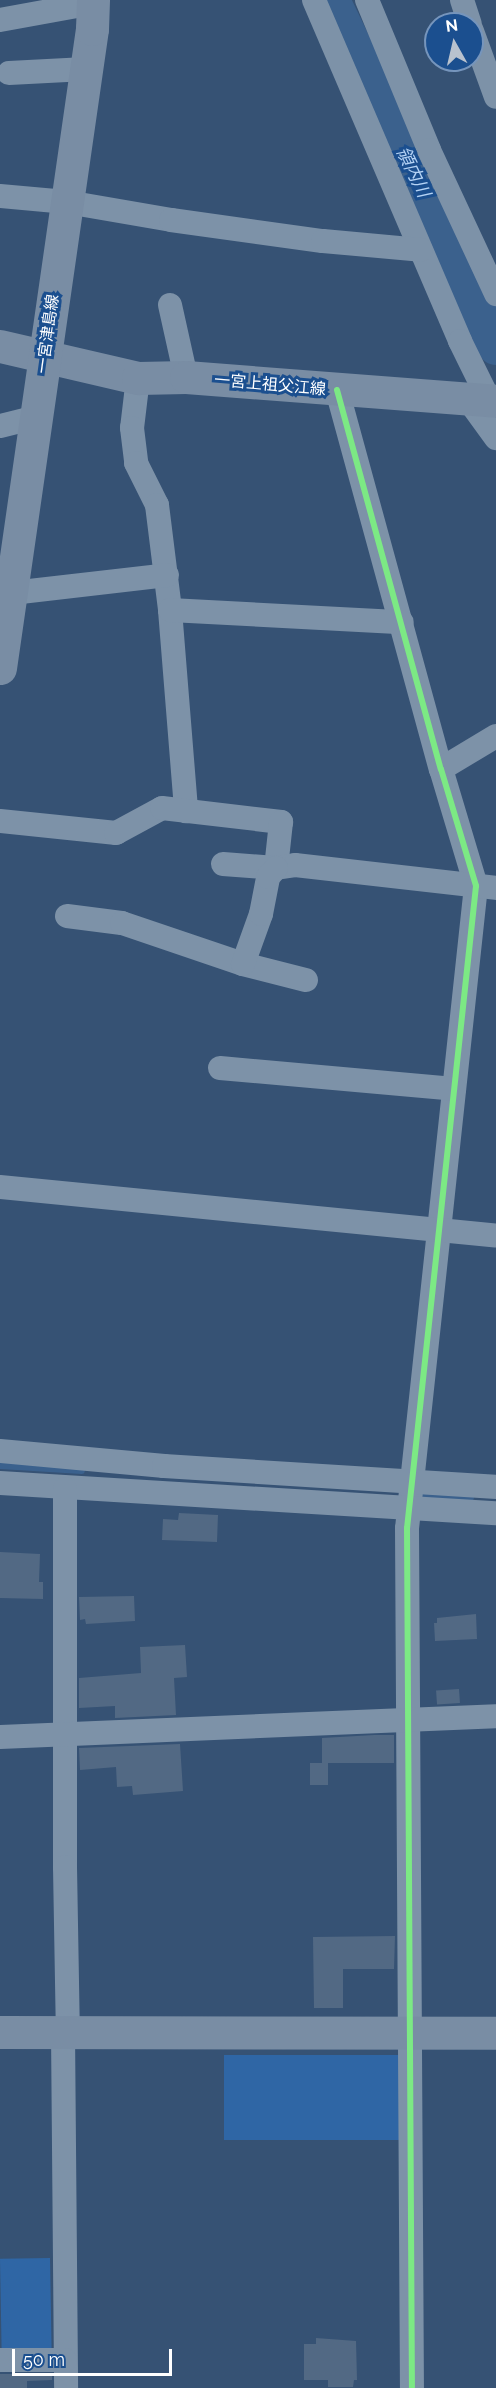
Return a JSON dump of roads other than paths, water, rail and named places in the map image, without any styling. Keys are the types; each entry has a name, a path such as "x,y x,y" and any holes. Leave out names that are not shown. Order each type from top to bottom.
{"main road":[{"name":"一宮津島線","path":"0,668 12,593 8,552 45,358 86,69 93,1"},
{"name":"一宮上祖父江線","path":"0,346 138,378 186,377 487,401"},
{"path":"0,2032 496,2033"}],"street":[{"path":"314,0 487,401 496,438"},
{"path":"367,0 429,150 496,294"},
{"path":"0,20 93,1"},
{"path":"484,68 496,97"},
{"path":"9,73 86,69"},
{"path":"0,196 67,201 194,223 421,250"},
{"path":"170,305 186,377"},
{"path":"138,378 132,428 136,463 157,505 167,575 186,811"},
{"path":"337,390 441,769 486,887 454,1089 409,1510 407,1719 412,2388"},
{"path":"0,426 35,417"},
{"path":"12,593 167,575"},
{"path":"170,610 402,622"},
{"path":"441,769 496,736"},
{"path":"0,821 116,833 162,808 281,822 276,868 268,877 261,914 243,964"},
{"path":"223,864 276,868 295,865 486,887"},
{"path":"67,916 122,923 243,964 306,980"},
{"path":"220,1068 454,1089"},
{"path":"0,1187 496,1236"},
{"path":"0,1451 164,1466 496,1487"},
{"path":"0,1483 409,1510 496,1513"},
{"path":"65,1489 66,2388"},
{"path":"0,1737 496,1716"},
{"path":"0,2360 65,2360"}],"waterway":[{"name":"領内川","path":"330,0 496,345"},
{"path":"0,1465 81,1470"},
{"path":"425,1495 470,1497"}]}
